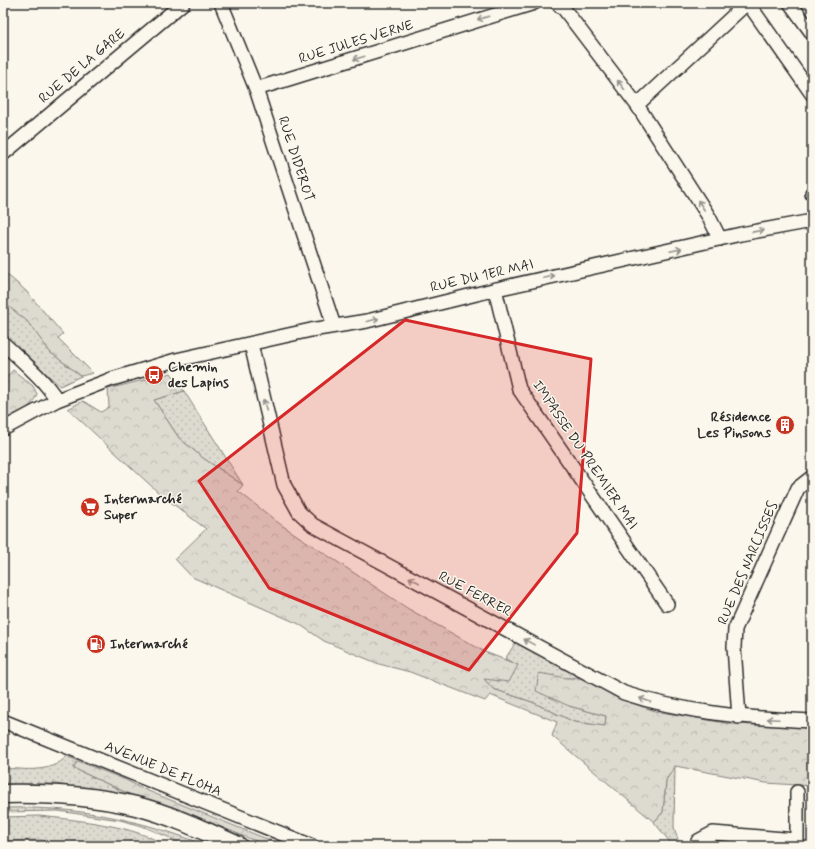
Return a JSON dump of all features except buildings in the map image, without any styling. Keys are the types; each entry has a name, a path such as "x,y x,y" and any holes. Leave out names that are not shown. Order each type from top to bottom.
{"main road":[{"path":"3,794 59,794 136,806 186,822 238,846"}],"street":[{"name":"RUE DE LA GARE","path":"3,154 183,3"},
{"name":"RUE DIDEROT","path":"221,3 256,89 334,326"},
{"name":"RUE JULES VERNE","path":"256,89 534,3"},
{"path":"557,3 564,9 637,105 709,217 720,239"},
{"path":"637,105 747,3 812,94"},
{"path":"790,3 812,33"},
{"name":"RUE DU 1ER MAI","path":"3,430 57,400 112,379 176,360 334,326 367,321 495,289 720,239 812,221"},
{"name":"IMPASSE DU PREMIER MAI","path":"495,289 519,389 667,604"},
{"path":"3,343 45,383 57,400"},
{"name":"RUE FERRER","path":"251,344 284,485 299,512 313,525 624,693 656,703 739,717 812,721"},
{"name":"RUE DES NARCISSES","path":"739,717 734,629 798,488 812,477"},
{"name":"AVENUE DE FLOHA","path":"3,721 312,846"},
{"path":"698,841 713,833 797,843 797,792"}],"highlighted area":[{"path":"405,320 591,359 577,533 469,670 269,588 199,481"}],"green space":[{"path":"3,271 26,291 63,334 58,338 93,373 81,376 50,352 27,321 3,302"},
{"path":"3,302 27,320 50,352 81,376 60,386 3,335"},
{"path":"13,370 33,386 37,394 27,408 3,423 3,381"},
{"path":"171,373 184,391 154,400 179,438 203,458 243,485 238,491 280,524 407,608 485,652 518,665 509,682 484,679 493,689 532,702 574,722 605,726 606,716 569,706 536,691 539,673 566,678 583,678 623,700 655,711 731,724 812,727 812,786 766,783 675,766 666,780 663,812 654,822 552,736 557,722 490,695 485,701 410,672 379,664 324,641 299,624 192,577 175,559 206,529 160,494 68,409 83,401 101,412 109,407 108,389"},
{"path":"184,391 243,485 203,458 179,438 154,400"},
{"path":"516,642 583,678 566,678 569,706 606,716 605,726 574,722 532,702 493,689 484,679 518,665 505,659"},
{"path":"67,756 78,761 73,768 138,798 56,784 3,784 3,768 45,768 53,766"},
{"path":"78,761 284,846 268,846 176,809 138,798 73,768"},
{"path":"675,766 674,827 680,846 673,846 654,822 663,812 666,780"},
{"path":"3,808 57,809 107,816 157,828 208,846 185,846 142,826 120,820 58,811 3,812"},
{"path":"39,816 122,828 153,839 166,846 75,846 41,840 3,841 3,817"}],"place":[{"name":"Chemin des Lapins","path":"154,375"},
{"name":"Résidence Les Pinsons","path":"785,425"},
{"name":"Intermarché Super","path":"90,507"},
{"name":"Intermarché","path":"96,644"}]}
